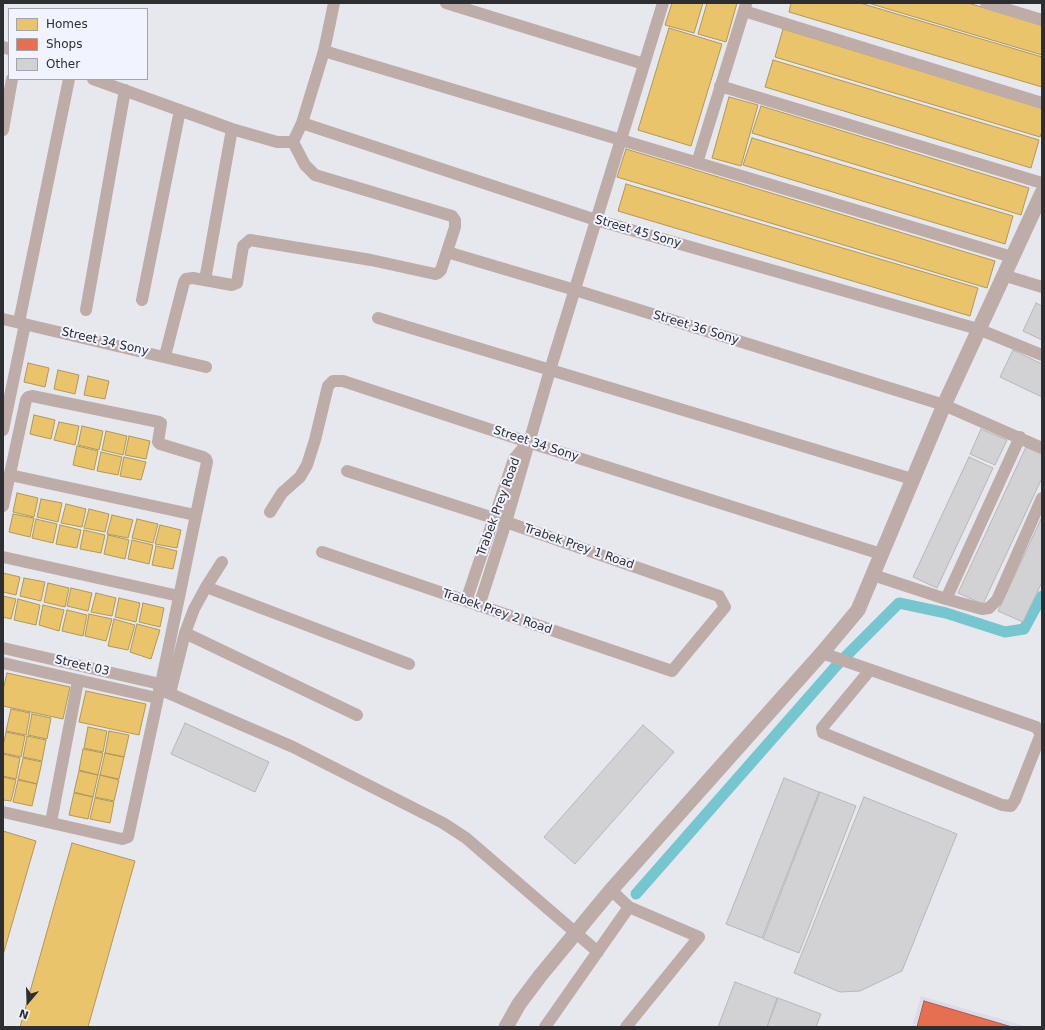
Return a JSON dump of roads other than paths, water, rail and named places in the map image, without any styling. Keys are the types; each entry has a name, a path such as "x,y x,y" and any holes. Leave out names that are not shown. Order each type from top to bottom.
{"street":[{"path":"293,142 302,123 324,51 334,3"},
{"path":"446,3 644,64"},
{"path":"528,442 663,3"},
{"path":"986,3 1042,20"},
{"path":"697,163 745,7 1042,103"},
{"path":"324,51 1012,257"},
{"path":"3,130 12,80"},
{"path":"3,430 6,401 69,80"},
{"path":"96,80 232,129 277,142 293,142"},
{"path":"720,86 1042,184"},
{"path":"86,310 125,90"},
{"path":"142,300 180,110"},
{"name":"Street 45 Sony","path":"302,123 596,220 978,329 1042,355"},
{"path":"205,280 232,129"},
{"path":"165,356 186,279 193,278 232,285 236,283 243,246 250,240 372,260 436,274 441,270 455,227 455,220 452,216 315,175 305,165 293,142"},
{"path":"506,1027 519,1004 540,976 611,890 826,654 858,610 880,554 944,405 1042,193"},
{"name":"Street 36 Sony","path":"447,252 944,405 1020,437 1042,448"},
{"path":"1003,275 1042,287"},
{"path":"378,318 912,479"},
{"name":"Street 34 Sony","path":"3,319 165,356 206,367"},
{"name":"Street 34 Sony","path":"270,512 282,493 300,477 307,465 315,440 328,386 333,381 343,380 528,442 880,554"},
{"path":"3,506 26,400 32,396 159,422 161,423 158,442 160,444 204,457 206,459 162,691 128,837 122,839 3,812"},
{"path":"946,599 1020,437"},
{"name":"Trabek Prey Road","path":"466,602 514,459 528,442"},
{"name":"Trabek Prey Road","path":"479,606 506,522 528,442"},
{"name":"Trabek Prey 1 Road","path":"348,471 506,522 719,596 725,607 672,671"},
{"path":"10,475 195,515"},
{"path":"873,575 946,599 982,609 989,608 997,600 1042,498"},
{"name":"Trabek Prey 2 Road","path":"322,552 672,671"},
{"path":"3,557 179,596"},
{"path":"162,691 194,609 222,562"},
{"path":"206,587 409,664"},
{"path":"185,633 357,715"},
{"name":"Street 03","path":"3,648 162,691"},
{"path":"826,654 1036,727 1041,734 1015,800 1011,806 1002,805 822,733 822,728 866,669"},
{"name":"Street 03","path":"3,663 78,681 162,691"},
{"path":"51,822 78,681"},
{"path":"162,691 293,747 444,823 466,838 598,952"},
{"path":"611,890 629,907 700,936 626,1027"},
{"path":"545,1027 629,907"}],"waterway":[{"path":"636,894 837,665 899,603 946,613 1005,632 1024,629 1042,596"}]}
